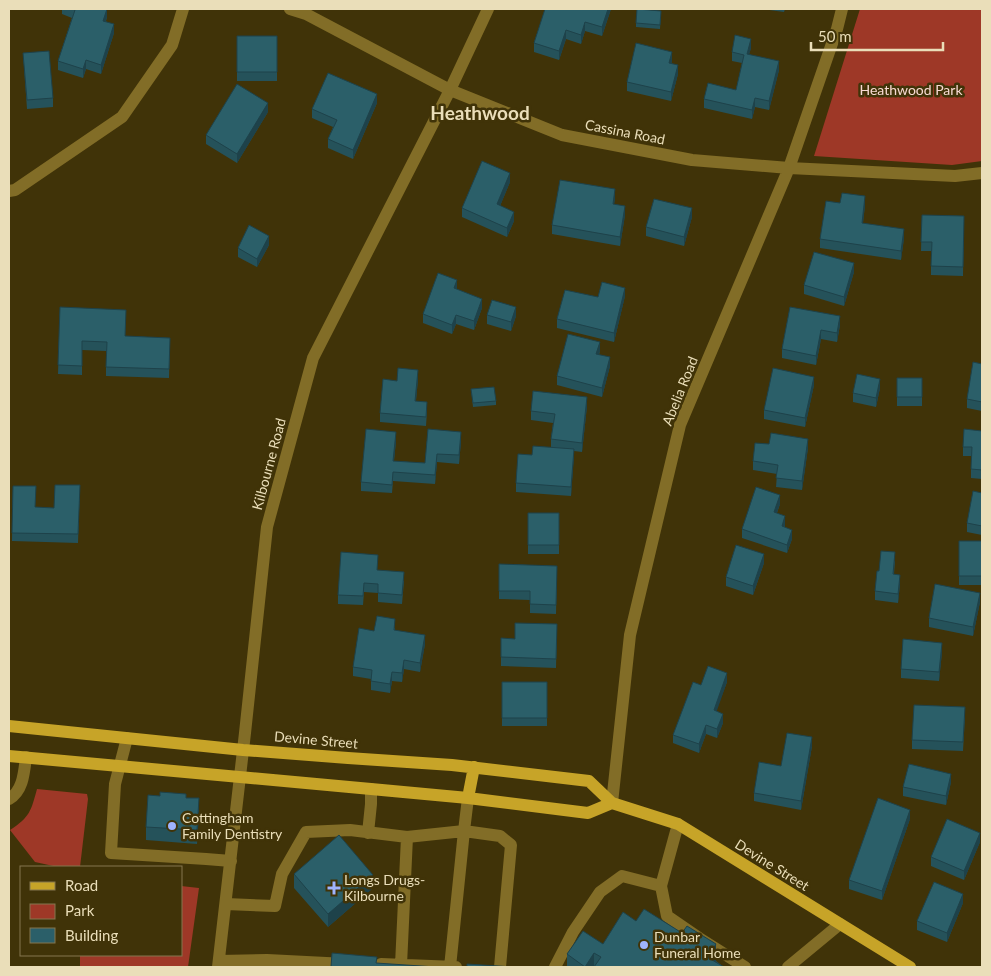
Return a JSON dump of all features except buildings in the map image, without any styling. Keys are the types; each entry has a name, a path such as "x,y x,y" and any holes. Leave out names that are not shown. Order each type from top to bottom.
{"main road":[{"name":"Devine Street","path":"9,726 243,750 452,764 589,781 612,803 678,824 910,967"},
{"path":"9,756 468,798 588,813 612,803"},
{"path":"468,798 474,767"}],"street":[{"path":"9,191 15,190 122,117 172,45 183,9"},
{"name":"Cassina Road","path":"290,9 306,14 450,90 562,135 692,160 789,168 955,176 982,173"},
{"name":"Kilbourne Road","path":"219,964 267,527 313,358 450,90 488,9"},
{"name":"Abelia Road","path":"612,803 630,635 680,425 789,168 834,39 842,9"},
{"path":"127,738 115,784 112,853 206,858 231,862"},
{"path":"9,799 18,793 26,757"},
{"path":"368,833 371,789"},
{"path":"450,967 468,798"},
{"path":"678,824 661,886 667,916 745,967"},
{"path":"226,904 275,906 282,874 306,832 350,830 407,838 464,831 500,836 511,845 500,967"},
{"path":"401,964 407,838"},
{"path":"555,967 573,932 600,892 622,876 661,886"},
{"path":"788,967 840,924"},
{"path":"219,964 401,964 456,967"}],"green space":[{"name":"Heathwood Park","path":"860,9 982,9 982,161 952,165 814,156"},
{"path":"37,789 87,794 80,866 53,866 35,862 10,830 26,817"},
{"path":"182,886 199,888 188,967 80,967 80,956 182,956"}],"place":[{"name":"Cottingham Family Dentistry","path":"172,826"},
{"name":"Longs Drugs- Kilbourne","path":"334,888"},
{"name":"Dunbar Funeral Home","path":"644,945"}],"district":[{"name":"Heathwood","path":"480,113"}]}
